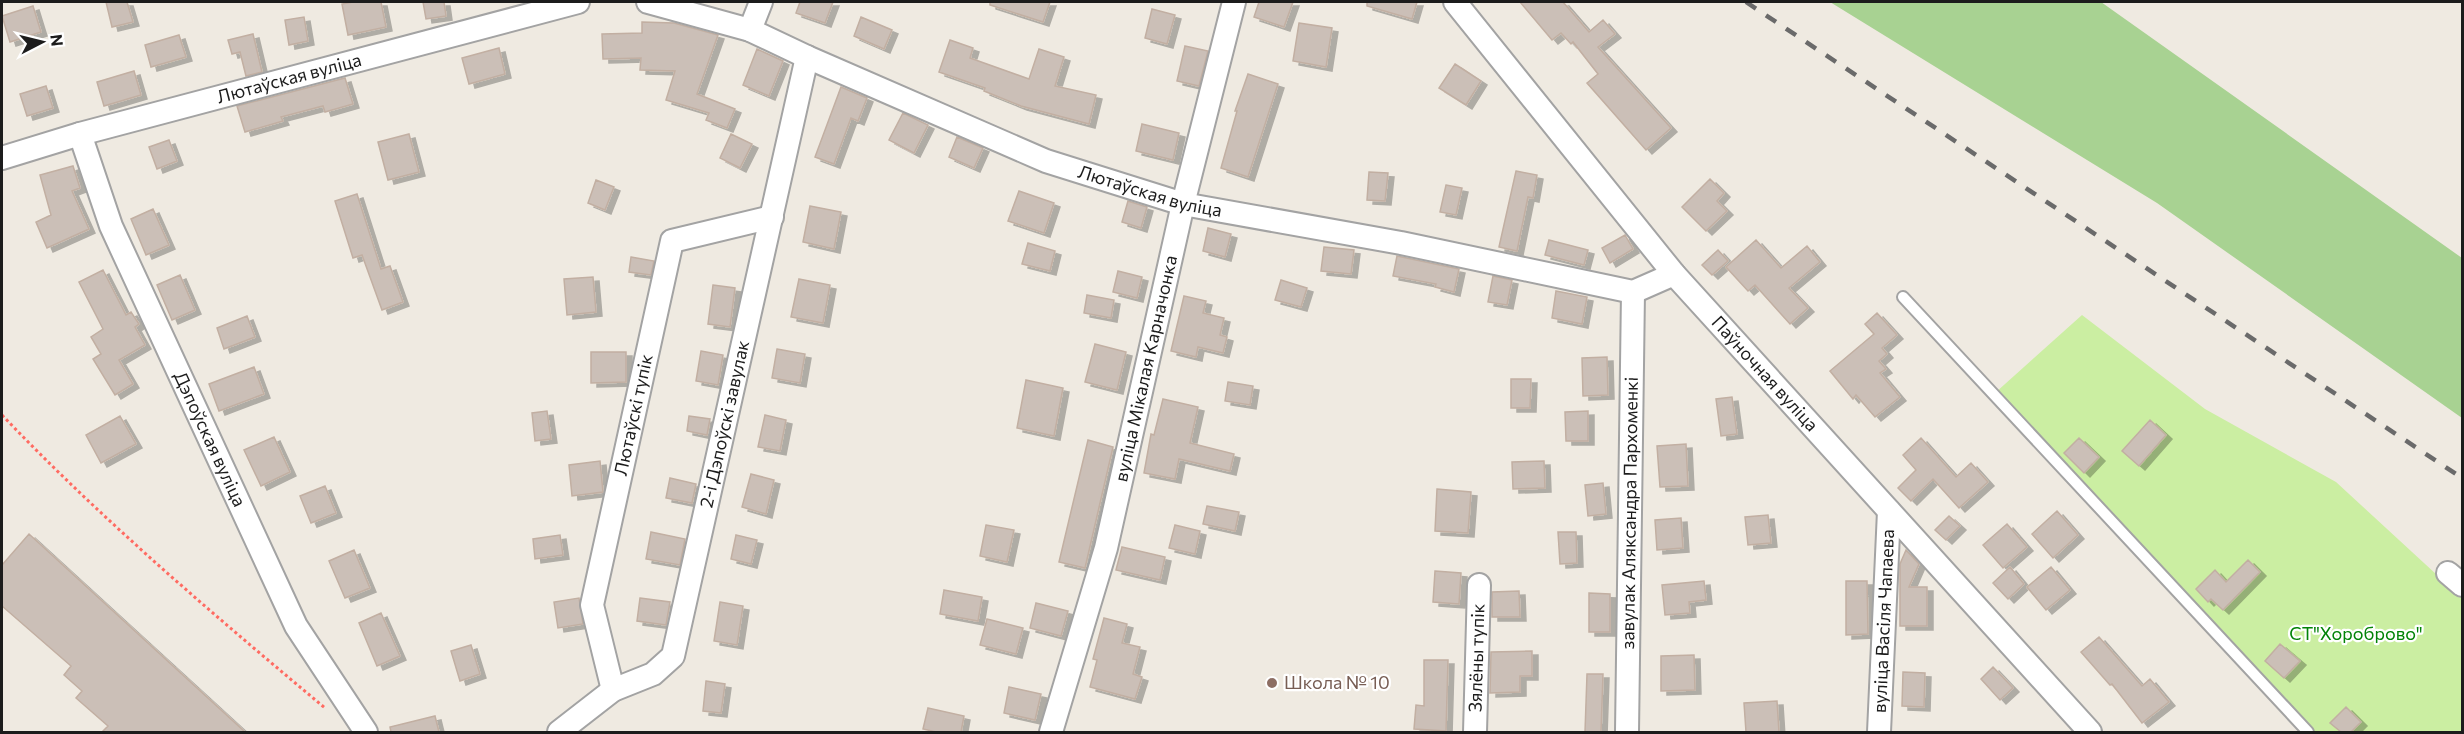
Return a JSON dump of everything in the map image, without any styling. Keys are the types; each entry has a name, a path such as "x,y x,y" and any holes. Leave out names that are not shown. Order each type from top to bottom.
{"street":[{"name":"Лютаўская вуліца","path":"2,158 80,134 578,2"},
{"name":"Лютаўская вуліца","path":"648,2 750,30 1046,161 1183,204 1401,243 1634,292"},
{"path":"750,30 761,2"},
{"name":"вуліца Мікалая Карначонка","path":"1051,732 1106,548 1183,204 1234,2"},
{"name":"Паўночная вуліца","path":"1455,2 1674,274 2090,732"},
{"name":"2-і Дэпоўскі завулак","path":"560,732 613,690 653,674 673,656 807,57"},
{"name":"Дэпоўская вуліца","path":"80,134 111,226 296,626 366,732"},
{"name":"Лютаўскі тупік","path":"613,690 592,605 672,241 772,217"},
{"path":"1634,292 1674,274"},
{"name":"завулак Аляксандра Пархоменкі","path":"1627,732 1634,292"},
{"name":"вуліца Васіля Чапаева","path":"1879,732 1889,510"},
{"name":"Зялёны тупік","path":"1475,732 1479,585"}],"lane":[{"path":"1903,297 2308,732"}],"path":[{"path":"2,415 50,466 250,645 330,713"}],"green space":[{"path":"1830,2 2101,2 2462,258 2462,418 2157,203"},
{"name":"СТ\"Хороброво\"","path":"2082,315 2205,409 2336,482 2462,598 2462,732 2314,732 1995,393"}],"building":[{"path":"106,2 127,2 133,22 112,27"},
{"path":"381,2 386,27 348,35 342,4"},
{"path":"423,2 444,2 446,16 426,19"},
{"path":"800,2 833,2 825,23 796,13"},
{"path":"990,2 1050,2 1043,22 990,5"},
{"path":"1259,2 1293,2 1284,27 1254,17"},
{"path":"1367,2 1417,2 1412,19 1367,6"},
{"path":"1520,2 1563,2 1589,32 1603,20 1615,34 1598,47 1671,128 1646,150 1587,83 1598,74 1573,42 1571,44 1561,33 1552,40"},
{"path":"33,6 41,32 10,42 2,16"},
{"path":"1152,9 1175,15 1167,44 1145,38"},
{"path":"304,17 308,41 289,45 285,20"},
{"path":"861,17 892,30 884,49 854,36"},
{"path":"642,22 674,23 718,35 697,94 735,109 727,128 706,120 709,113 666,100 675,71 640,70 641,58 603,59 602,34 642,33"},
{"path":"1299,23 1332,28 1326,67 1293,61"},
{"path":"253,34 262,72 246,76 240,52 232,54 228,40"},
{"path":"179,35 186,57 151,67 145,45"},
{"path":"950,40 973,48 970,58 1029,79 1039,49 1064,57 1055,86 1096,95 1089,124 1021,106 984,91 985,88 939,72"},
{"path":"1185,46 1208,51 1199,86 1177,81"},
{"path":"499,48 505,74 469,84 462,58"},
{"path":"757,49 783,61 769,96 743,85"},
{"path":"1455,64 1481,81 1466,105 1439,88"},
{"path":"134,71 141,95 104,106 97,82"},
{"path":"1248,74 1278,84 1248,177 1221,168 1237,111 1235,111"},
{"path":"345,78 353,104 325,112 323,106 281,117 283,121 245,132 237,106"},
{"path":"46,86 53,108 27,116 20,94"},
{"path":"841,87 867,98 858,121 851,118 834,164 815,157"},
{"path":"903,113 928,125 914,153 889,140"},
{"path":"1142,124 1179,133 1173,160 1136,151"},
{"path":"409,134 419,172 388,180 378,142"},
{"path":"731,134 752,144 740,168 720,158"},
{"path":"957,137 983,148 974,168 949,157"},
{"path":"169,140 177,161 157,169 149,147"},
{"path":"73,166 80,188 72,191 89,229 47,248 36,222 51,215 40,175"},
{"path":"1516,171 1537,175 1533,198 1528,197 1517,251 1499,247"},
{"path":"1369,172 1388,173 1385,201 1367,200"},
{"path":"1710,179 1724,193 1717,201 1727,211 1706,231 1682,207"},
{"path":"596,180 614,187 605,210 588,203"},
{"path":"1446,185 1462,188 1456,215 1440,212"},
{"path":"1019,191 1054,203 1044,233 1008,221"},
{"path":"357,194 381,269 390,266 403,302 382,310 362,255 353,258 335,201"},
{"path":"1128,201 1147,207 1141,228 1122,222"},
{"path":"810,206 841,212 834,249 803,242"},
{"path":"153,209 169,245 146,255 131,219"},
{"path":"1208,228 1231,234 1225,257 1203,251"},
{"path":"1625,235 1633,249 1610,263 1602,248"},
{"path":"1549,240 1588,250 1584,265 1545,255"},
{"path":"1756,240 1781,268 1807,246 1820,262 1789,288 1808,308 1790,324 1755,285 1748,291 1726,267"},
{"path":"1028,243 1055,251 1050,271 1022,264"},
{"path":"1324,247 1354,250 1351,274 1321,271"},
{"path":"1718,250 1728,261 1712,275 1702,265"},
{"path":"1397,256 1459,269 1454,292 1435,287 1436,284 1393,276"},
{"path":"631,257 654,261 651,275 629,272"},
{"path":"103,270 126,315 131,312 139,324 135,327 145,345 119,360 133,384 115,395 93,359 101,354 91,337 103,329 79,282"},
{"path":"1118,271 1142,277 1137,298 1113,292"},
{"path":"180,275 195,310 172,320 157,285"},
{"path":"1493,276 1512,280 1507,305 1488,302"},
{"path":"593,277 596,312 567,315 564,279"},
{"path":"799,279 830,285 823,323 791,317"},
{"path":"1281,280 1307,288 1301,307 1275,300"},
{"path":"713,285 735,288 730,327 708,324"},
{"path":"1556,291 1587,297 1582,324 1552,318"},
{"path":"1087,295 1114,300 1111,318 1084,313"},
{"path":"1184,296 1206,301 1203,313 1224,318 1220,335 1227,337 1223,353 1198,347 1196,357 1171,351"},
{"path":"1877,313 1897,335 1882,348 1887,354 1879,361 1886,369 1880,373 1900,397 1875,417 1856,395 1853,399 1830,371 1874,334 1865,324"},
{"path":"247,316 255,337 224,349 217,328"},
{"path":"1095,344 1126,352 1117,390 1085,382"},
{"path":"777,349 805,354 800,383 772,378"},
{"path":"701,351 723,355 718,385 696,381"},
{"path":"591,352 626,352 626,382 591,383"},
{"path":"1607,357 1608,395 1583,396 1582,358"},
{"path":"254,367 264,394 219,411 209,384"},
{"path":"1511,379 1531,379 1530,408 1511,408"},
{"path":"1026,380 1063,388 1054,436 1017,428"},
{"path":"1228,382 1253,386 1250,405 1225,401"},
{"path":"1732,397 1737,434 1721,436 1716,399"},
{"path":"1163,399 1198,407 1190,443 1234,454 1230,471 1179,459 1175,479 1144,473 1151,434 1154,435"},
{"path":"547,411 551,439 535,441 532,413"},
{"path":"1588,411 1588,441 1566,441 1565,412"},
{"path":"765,415 786,420 780,451 758,447"},
{"path":"120,416 136,444 101,463 86,435"},
{"path":"689,416 710,419 707,435 687,431"},
{"path":"2150,420 2166,435 2139,466 2122,451"},
{"path":"274,437 290,472 261,486 244,450"},
{"path":"1921,438 1956,477 1971,463 1988,482 1959,508 1933,479 1911,501 1898,488 1916,470 1903,455"},
{"path":"2079,438 2099,457 2084,473 2064,453"},
{"path":"1088,440 1113,447 1085,568 1059,562"},
{"path":"1686,444 1688,486 1660,487 1657,446"},
{"path":"600,461 603,492 572,496 569,465"},
{"path":"1544,461 1545,488 1513,489 1512,462"},
{"path":"751,474 774,480 766,514 742,507"},
{"path":"670,478 696,484 692,503 666,498"},
{"path":"1603,483 1606,514 1588,516 1585,485"},
{"path":"325,486 336,513 311,523 300,496"},
{"path":"1437,489 1471,492 1468,533 1435,531"},
{"path":"1207,506 1239,512 1235,531 1203,524"},
{"path":"2057,511 2078,535 2053,558 2032,534"},
{"path":"1768,515 1771,543 1748,545 1745,517"},
{"path":"1949,516 1960,526 1946,540 1935,530"},
{"path":"1681,518 1683,548 1657,550 1655,520"},
{"path":"2007,524 2027,547 2003,568 1983,545"},
{"path":"986,525 1014,530 1007,562 980,556"},
{"path":"1175,525 1200,531 1195,554 1169,548"},
{"path":"651,532 685,539 680,565 646,559"},
{"path":"1558,532 1576,532 1577,563 1560,564"},
{"path":"29,534 245,732 102,732 108,726 76,698 82,691 64,675 71,666 2,606 2,565"},
{"path":"560,535 563,555 535,559 533,539"},
{"path":"736,535 757,540 751,564 731,559"},
{"path":"1122,547 1165,557 1160,580 1116,570"},
{"path":"354,550 370,588 345,598 329,561"},
{"path":"1906,550 1919,564 1909,587 1927,587 1927,626 1900,626 1900,564"},
{"path":"2248,560 2260,572 2223,610 2211,599 2208,602 2196,589 2215,570 2226,582"},
{"path":"2010,567 2024,584 2008,599 1993,583"},
{"path":"2051,567 2070,590 2046,610 2027,587"},
{"path":"1435,571 1461,573 1459,604 1433,602"},
{"path":"1704,581 1706,600 1689,602 1690,613 1665,615 1662,585"},
{"path":"1846,581 1867,581 1868,634 1846,635"},
{"path":"944,590 982,597 978,621 940,614"},
{"path":"1519,591 1520,617 1492,617 1492,592"},
{"path":"1589,593 1610,594 1610,632 1589,632"},
{"path":"579,598 583,624 558,628 554,602"},
{"path":"640,598 670,602 666,625 637,621"},
{"path":"720,602 743,606 737,645 714,641"},
{"path":"1036,603 1068,611 1061,636 1030,628"},
{"path":"381,613 400,656 377,666 359,623"},
{"path":"1104,618 1127,624 1122,643 1140,647 1133,674 1142,677 1135,699 1090,687 1097,660 1093,659"},
{"path":"987,619 1023,628 1016,654 980,645"},
{"path":"2099,637 2142,686 2150,679 2169,702 2142,723 2112,684 2110,685 2081,652"},
{"path":"2280,644 2300,661 2284,678 2265,661"},
{"path":"471,645 480,674 460,681 451,651"},
{"path":"1532,651 1532,676 1520,676 1520,692 1490,693 1491,652"},
{"path":"1694,655 1695,690 1661,691 1661,656"},
{"path":"1424,660 1448,660 1446,731 1414,729 1416,705 1424,706"},
{"path":"1993,667 2013,688 2000,700 1981,679"},
{"path":"1903,672 1925,673 1924,707 1902,706"},
{"path":"1587,674 1603,674 1601,732 1585,732"},
{"path":"706,681 725,684 721,713 703,711"},
{"path":"1009,687 1041,694 1035,720 1004,713"},
{"path":"1777,701 1779,732 1746,732 1744,703"},
{"path":"2346,707 2361,722 2351,732 2341,732 2330,723"},
{"path":"928,708 964,716 961,732 936,732 923,729"},
{"path":"435,716 439,732 391,732 390,727"}],"railway":[{"path":"1746,2 2462,478"}],"place":[{"name":"Школа № 10","path":"1272,683"}]}
